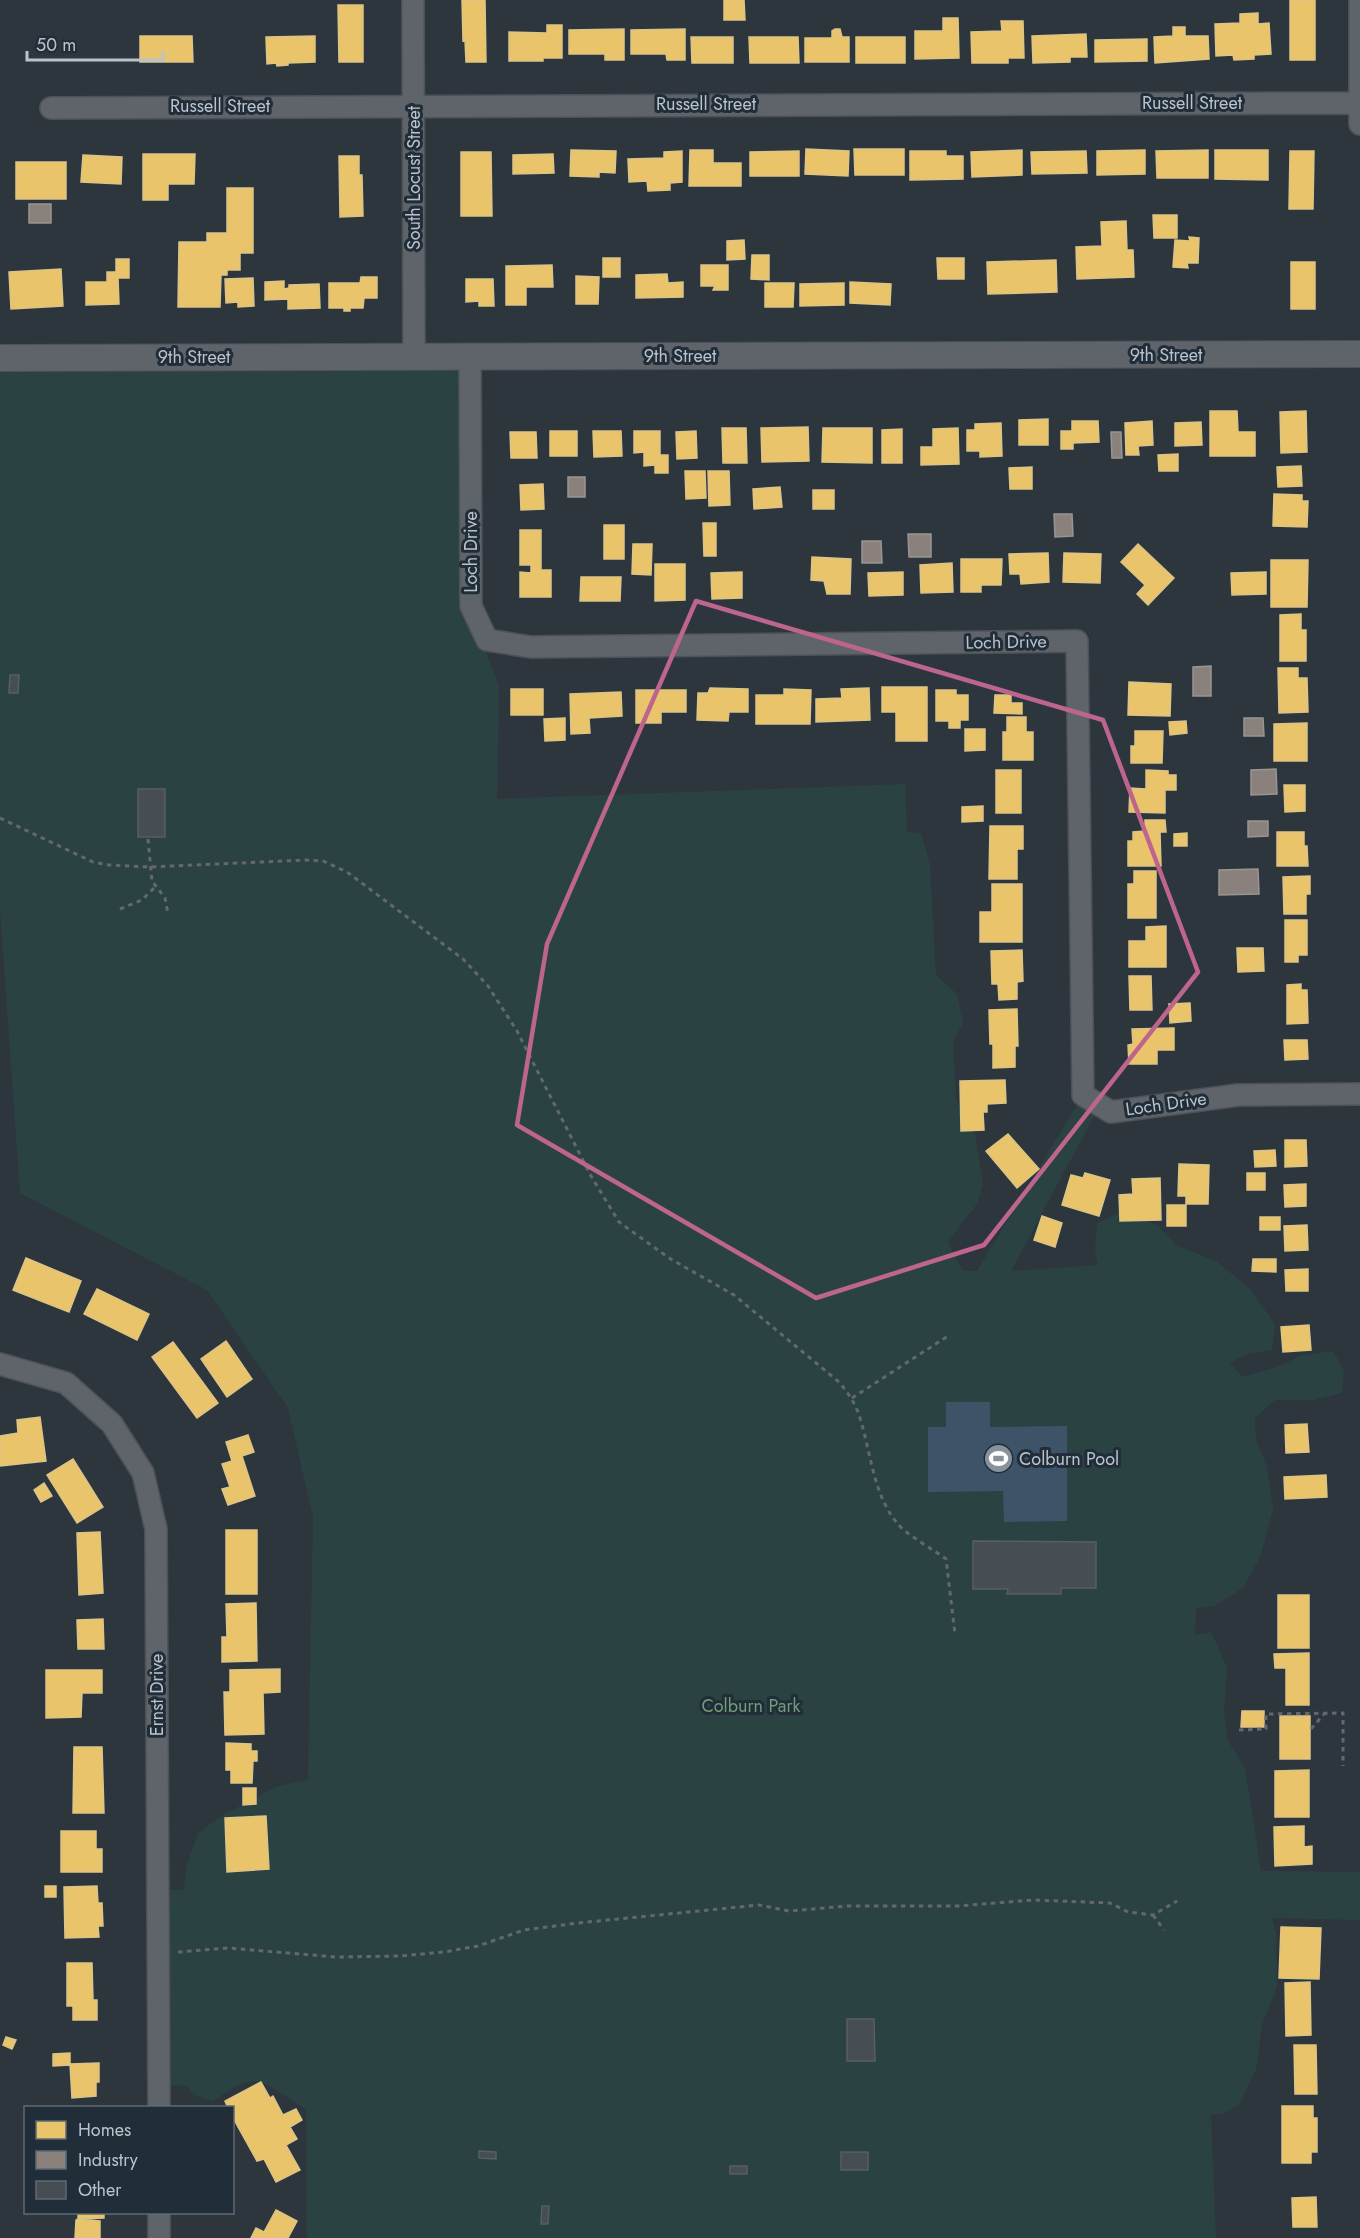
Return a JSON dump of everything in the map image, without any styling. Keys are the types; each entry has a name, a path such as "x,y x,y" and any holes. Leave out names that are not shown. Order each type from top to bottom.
{"street":[{"name":"South Locust Street","path":"413,0 414,356"},
{"path":"1360,0 1360,124"},
{"name":"Russell Street","path":"51,108 1360,103"},
{"name":"9th Street","path":"0,358 1360,354"},
{"name":"Loch Drive","path":"470,357 471,606 487,640 531,647 1077,641 1083,1095 1111,1112 1238,1095 1360,1095"},
{"name":"Ernst Drive","path":"0,1364 66,1383 112,1424 143,1473 156,1529 159,2106"},
{"path":"159,2214 159,2238"}],"path":[{"path":"0,818 93,862 109,865 150,867 323,861 347,872 463,959 488,986 517,1031 586,1167 619,1222 669,1258 734,1294 839,1382 852,1398 860,1416 877,1484 890,1514 898,1526 946,1559 955,1634"},
{"path":"148,839 152,881 165,898 168,914"},
{"path":"120,909 142,900 156,886"},
{"path":"852,1398 948,1336"},
{"path":"1311,1729 1324,1713"},
{"path":"1239,1730 1266,1729 1266,1714 1343,1713 1343,1766"},
{"path":"158,1954 228,1948 336,1957 401,1956 478,1946 524,1930 759,1905 789,1911 848,1906 958,1906 1033,1900 1110,1903 1128,1912 1153,1915 1177,1901"},
{"path":"1153,1915 1164,1930"}],"highlighted area":[{"path":"696,601 1103,720 1198,972 984,1245 816,1298 517,1125 547,944"}],"green space":[{"name":"Colburn Park","path":"470,357 471,606 487,640 487,655 499,686 497,799 905,784 907,832 921,833 930,865 936,975 957,994 963,1023 953,1042 956,1100 975,1135 983,1185 977,1204 948,1242 963,1271 977,1271 1083,1095 1100,1105 1011,1271 1098,1265 1095,1251 1097,1223 1125,1210 1158,1226 1176,1245 1216,1261 1249,1288 1275,1324 1272,1350 1247,1354 1230,1363 1242,1377 1275,1368 1300,1356 1333,1351 1344,1370 1342,1393 1314,1400 1275,1400 1255,1418 1256,1439 1267,1467 1273,1509 1261,1555 1243,1588 1214,1606 1196,1608 1195,1635 1211,1632 1227,1667 1224,1710 1227,1739 1245,1768 1261,1871 1360,1872 1360,1920 1272,1918 1276,1933 1277,1987 1262,2025 1256,2069 1239,2105 1222,2114 1211,2115 1216,2238 307,2238 306,2109 277,2090 254,2081 238,2085 213,2101 193,2095 187,2085 159,2086 158,1890 184,1890 186,1868 198,1833 223,1815 278,1786 308,1780 313,1517 288,1408 207,1290 20,1193 0,910 0,358"}],"water":[{"name":"Colburn Pool","path":"946,1402 990,1402 990,1427 1067,1426 1067,1521 1004,1522 1003,1491 928,1492 928,1427 946,1427"}],"building: Homes":[{"path":"462,0 485,0 486,62 466,62"},
{"path":"724,0 744,0 745,20 724,20"},
{"path":"1290,0 1315,0 1315,60 1290,60"},
{"path":"338,5 363,5 363,62 339,62"},
{"path":"1258,13 1258,24 1269,23 1271,54 1254,55 1254,59 1234,60 1233,55 1216,56 1215,24 1240,23 1240,14"},
{"path":"943,18 958,18 959,58 915,59 915,31 943,31"},
{"path":"1001,21 1023,21 1024,58 1008,58 1008,63 972,63 971,32 1002,31"},
{"path":"547,25 562,25 562,58 543,58 543,61 509,61 509,32 547,33"},
{"path":"1173,27 1185,27 1185,36 1208,36 1209,59 1155,63 1154,37 1173,36"},
{"path":"624,29 624,60 605,60 605,54 569,54 569,30"},
{"path":"685,29 685,60 667,60 666,54 631,54 631,30"},
{"path":"840,29 842,37 849,37 849,62 805,62 805,38 832,38 832,31"},
{"path":"1086,34 1087,57 1070,57 1070,62 1033,63 1032,36"},
{"path":"140,36 192,36 193,62 140,62"},
{"path":"315,36 315,62 288,63 288,65 277,66 276,63 267,64 266,37"},
{"path":"691,37 733,37 733,63 692,63"},
{"path":"749,37 798,37 799,63 750,63"},
{"path":"856,37 905,37 905,63 856,63"},
{"path":"1147,39 1147,61 1095,62 1095,40"},
{"path":"806,149 849,151 848,176 805,174"},
{"path":"854,149 904,149 904,175 855,175"},
{"path":"571,150 616,151 615,173 599,172 599,177 570,176"},
{"path":"690,150 713,150 713,163 741,163 741,186 689,186"},
{"path":"1022,150 1022,175 972,177 971,152"},
{"path":"1145,150 1145,174 1097,175 1097,151"},
{"path":"1208,150 1208,178 1157,178 1156,151"},
{"path":"1215,150 1268,150 1268,180 1215,179"},
{"path":"682,151 682,182 670,183 670,190 648,191 647,181 629,182 628,159 664,158 664,152"},
{"path":"799,151 799,176 750,176 750,152"},
{"path":"910,151 946,151 946,156 963,156 963,179 910,180"},
{"path":"1086,151 1087,173 1032,174 1031,152"},
{"path":"1290,151 1314,151 1313,209 1289,209"},
{"path":"461,152 491,152 492,216 461,216"},
{"path":"143,154 195,154 194,184 168,184 168,200 143,200"},
{"path":"553,154 554,173 513,174 513,155"},
{"path":"83,155 122,157 121,184 81,182"},
{"path":"339,156 359,156 363,216 340,217"},
{"path":"16,162 66,162 66,199 16,199"},
{"path":"227,188 253,188 253,253 240,253 240,270 227,270 227,275 221,275 220,307 178,307 179,242 207,242 207,233 227,233"},
{"path":"1153,215 1177,215 1177,238 1154,238"},
{"path":"1126,221 1127,250 1133,250 1134,277 1077,279 1076,247 1102,246 1101,222"},
{"path":"1189,237 1199,238 1198,263 1187,263 1188,268 1173,267 1175,240 1190,241"},
{"path":"744,240 745,259 727,260 727,241"},
{"path":"752,255 769,255 769,280 751,279"},
{"path":"603,258 620,258 620,277 603,277"},
{"path":"937,258 964,258 964,279 938,279"},
{"path":"116,259 129,259 129,278 118,278 119,304 86,305 86,282 107,282 107,272 116,272"},
{"path":"1056,260 1057,292 988,294 987,262"},
{"path":"1291,262 1315,262 1315,309 1291,309"},
{"path":"552,265 553,287 526,287 526,305 506,305 506,266"},
{"path":"701,265 728,265 728,290 713,290 715,286 701,286"},
{"path":"61,269 63,306 11,309 9,272"},
{"path":"667,274 668,283 683,282 683,297 636,298 636,275"},
{"path":"576,276 599,277 598,304 576,304"},
{"path":"361,277 377,277 377,298 364,298 363,308 350,308 350,311 344,311 344,308 329,308 329,283 360,283"},
{"path":"253,278 254,306 238,307 238,302 226,303 225,279"},
{"path":"466,279 493,279 494,306 479,306 479,301 466,302"},
{"path":"284,281 284,289 289,288 289,285 319,284 320,308 288,309 288,299 265,300 265,282"},
{"path":"850,282 891,284 890,305 850,303"},
{"path":"765,283 794,283 793,307 765,307"},
{"path":"844,283 844,305 800,306 800,284"},
{"path":"1210,411 1237,411 1238,432 1255,432 1255,456 1210,456"},
{"path":"1306,411 1307,452 1281,453 1280,412"},
{"path":"1048,419 1048,445 1019,445 1019,420"},
{"path":"1072,421 1098,421 1099,442 1073,443 1073,449 1061,449 1061,431 1072,431"},
{"path":"1152,421 1153,445 1138,446 1139,455 1126,455 1125,423"},
{"path":"1201,422 1202,445 1175,446 1175,423"},
{"path":"1001,423 1002,456 980,457 980,451 967,451 967,430 975,430 975,424"},
{"path":"808,427 809,461 762,462 761,428"},
{"path":"722,428 746,428 747,463 723,463"},
{"path":"823,428 872,428 872,463 822,462"},
{"path":"958,428 959,464 921,465 921,447 933,447 933,429"},
{"path":"902,429 902,463 882,463 882,430"},
{"path":"550,431 577,431 577,456 550,456"},
{"path":"593,431 621,431 622,456 594,457"},
{"path":"634,431 660,431 660,455 668,455 668,473 655,473 655,465 644,466 644,452 634,453"},
{"path":"696,431 697,458 677,459 676,432"},
{"path":"510,432 536,432 537,458 511,458"},
{"path":"1178,454 1178,471 1159,471 1158,455"},
{"path":"1301,466 1302,486 1278,487 1277,467"},
{"path":"1032,467 1032,489 1010,489 1009,468"},
{"path":"685,471 705,471 706,498 686,499"},
{"path":"708,471 729,471 730,505 709,506"},
{"path":"543,484 544,509 521,510 520,485"},
{"path":"780,487 782,507 754,509 753,489"},
{"path":"813,490 834,490 834,509 813,509"},
{"path":"1274,494 1302,495 1302,501 1308,501 1307,527 1273,526"},
{"path":"703,523 716,523 716,556 704,556"},
{"path":"604,525 624,525 624,559 604,559"},
{"path":"520,530 541,530 541,570 551,570 551,597 520,597 520,572 531,573 531,565 520,565"},
{"path":"633,544 652,544 651,575 632,574"},
{"path":"1138,544 1174,578 1148,605 1137,594 1145,585 1121,562"},
{"path":"1048,553 1049,582 1021,584 1020,574 1010,574 1009,554"},
{"path":"1064,553 1101,554 1100,583 1063,582"},
{"path":"812,557 851,559 850,594 827,594 824,581 811,580"},
{"path":"961,559 1002,559 1001,585 981,585 981,592 961,592"},
{"path":"1271,560 1308,560 1307,607 1271,607"},
{"path":"952,563 953,592 921,593 920,565"},
{"path":"655,564 685,564 685,600 655,601"},
{"path":"742,572 742,598 712,599 711,573"},
{"path":"903,572 903,595 869,596 868,573"},
{"path":"1266,572 1266,594 1232,595 1231,573"},
{"path":"581,577 621,577 620,601 580,601"},
{"path":"1301,614 1301,630 1306,630 1306,661 1280,661 1280,615"},
{"path":"1278,668 1298,668 1298,678 1307,678 1308,712 1279,713"},
{"path":"1129,682 1171,684 1170,716 1128,715"},
{"path":"882,687 927,687 927,741 896,741 896,712 882,712"},
{"path":"710,688 748,689 748,712 729,712 728,721 697,720 698,693 708,693"},
{"path":"869,688 870,720 816,722 816,699 842,698 841,689"},
{"path":"511,689 543,689 543,715 511,715"},
{"path":"784,689 811,690 810,724 756,724 756,695 784,695"},
{"path":"636,690 686,690 686,712 661,712 661,723 636,723"},
{"path":"936,690 956,690 956,695 968,695 968,720 960,720 960,728 949,728 949,721 936,721"},
{"path":"621,692 622,716 589,718 590,733 571,734 570,694"},
{"path":"995,695 1011,695 1011,703 1022,703 1022,714 994,713"},
{"path":"1007,717 1026,717 1026,732 1033,732 1033,760 1003,760 1003,732 1007,732"},
{"path":"565,718 565,740 545,741 544,719"},
{"path":"1186,721 1187,733 1170,735 1169,722"},
{"path":"1307,723 1307,761 1274,761 1274,724"},
{"path":"965,729 985,729 985,750 965,751"},
{"path":"1135,731 1163,731 1162,763 1131,763 1131,746 1135,746"},
{"path":"996,770 1021,770 1021,813 996,813"},
{"path":"1146,770 1168,771 1168,775 1176,775 1176,790 1165,790 1165,813 1129,812 1130,788 1146,789"},
{"path":"1284,785 1305,785 1305,811 1285,812"},
{"path":"983,806 983,821 962,822 962,807"},
{"path":"1145,820 1165,820 1166,832 1160,832 1161,866 1128,866 1128,841 1133,841 1133,832 1145,831"},
{"path":"990,826 1023,826 1023,849 1017,849 1017,879 989,879"},
{"path":"1277,832 1304,832 1308,866 1277,866"},
{"path":"1187,833 1187,846 1174,846 1174,834"},
{"path":"1134,871 1156,871 1156,918 1128,918 1128,884 1134,884"},
{"path":"1310,876 1310,894 1306,894 1306,914 1284,914 1283,877"},
{"path":"992,884 1022,884 1022,942 980,942 980,912 992,912"},
{"path":"1285,920 1307,920 1307,955 1298,955 1298,962 1285,962"},
{"path":"1166,926 1166,967 1129,967 1129,941 1146,941 1146,927"},
{"path":"1237,948 1263,948 1264,971 1238,972"},
{"path":"1022,950 1023,981 1017,982 1017,999 999,1000 998,984 992,984 991,951"},
{"path":"1129,976 1151,976 1152,1010 1130,1010"},
{"path":"1301,984 1301,990 1307,990 1308,1023 1287,1024 1287,985"},
{"path":"1190,1003 1191,1021 1170,1023 1169,1004"},
{"path":"1017,1009 1018,1046 1015,1046 1015,1067 993,1068 989,1010"},
{"path":"1174,1028 1174,1050 1157,1050 1157,1064 1129,1064 1128,1045 1133,1044 1132,1029"},
{"path":"1284,1040 1307,1040 1308,1059 1285,1060"},
{"path":"1005,1080 1006,1103 987,1104 987,1112 983,1112 984,1130 961,1131 960,1081"},
{"path":"1008,1134 1039,1169 1017,1188 986,1151"},
{"path":"1285,1140 1306,1140 1307,1166 1285,1167"},
{"path":"1275,1150 1276,1166 1255,1167 1254,1151"},
{"path":"1179,1164 1209,1165 1208,1204 1186,1204 1186,1196 1178,1196"},
{"path":"1085,1173 1110,1180 1099,1216 1062,1205 1071,1175 1083,1178"},
{"path":"1247,1173 1265,1173 1265,1190 1247,1190"},
{"path":"1160,1178 1161,1220 1120,1221 1119,1195 1133,1194 1132,1179"},
{"path":"1306,1184 1306,1206 1285,1207 1284,1185"},
{"path":"1167,1205 1186,1205 1186,1226 1167,1226"},
{"path":"1042,1216 1062,1223 1055,1247 1034,1240"},
{"path":"1260,1217 1280,1217 1280,1230 1260,1230"},
{"path":"1307,1225 1308,1250 1285,1251 1284,1226"},
{"path":"26,1258 81,1281 69,1312 13,1290"},
{"path":"1253,1259 1276,1259 1276,1272 1252,1271"},
{"path":"1308,1269 1308,1291 1286,1291 1285,1270"},
{"path":"97,1289 149,1314 137,1340 84,1314"},
{"path":"1309,1325 1311,1350 1283,1352 1281,1327"},
{"path":"226,1341 252,1379 227,1397 201,1359"},
{"path":"173,1342 218,1403 197,1418 152,1357"},
{"path":"40,1417 46,1461 0,1466 0,1436 18,1433 17,1420"},
{"path":"1307,1424 1309,1452 1286,1453 1285,1425"},
{"path":"248,1435 254,1452 242,1456 255,1496 228,1505 222,1489 230,1487 222,1464 232,1461 226,1442"},
{"path":"73,1459 103,1507 77,1523 47,1475"},
{"path":"1326,1475 1327,1497 1285,1499 1284,1477"},
{"path":"44,1483 52,1496 41,1502 34,1490"},
{"path":"226,1530 257,1530 257,1594 226,1594"},
{"path":"100,1532 103,1593 79,1595 77,1533"},
{"path":"1278,1595 1309,1595 1309,1648 1278,1648"},
{"path":"256,1603 257,1661 222,1662 222,1637 227,1637 226,1604"},
{"path":"103,1619 104,1649 78,1649 77,1620"},
{"path":"1309,1653 1309,1705 1286,1705 1286,1668 1275,1668 1274,1654"},
{"path":"280,1669 280,1692 263,1693 264,1734 225,1735 224,1692 230,1692 230,1670"},
{"path":"46,1670 102,1670 102,1693 82,1693 81,1717 46,1718"},
{"path":"1242,1711 1264,1711 1264,1727 1241,1727"},
{"path":"1280,1716 1310,1716 1310,1759 1280,1759"},
{"path":"226,1743 251,1744 251,1751 257,1751 257,1761 253,1761 252,1783 231,1783 231,1770 226,1770"},
{"path":"74,1747 102,1747 104,1813 73,1813"},
{"path":"1309,1770 1309,1817 1275,1817 1275,1771"},
{"path":"243,1788 256,1788 256,1804 243,1805"},
{"path":"266,1816 269,1869 227,1872 225,1818"},
{"path":"1304,1826 1304,1847 1312,1846 1312,1864 1275,1866 1274,1827"},
{"path":"61,1831 96,1831 96,1849 102,1849 102,1872 61,1872"},
{"path":"45,1886 56,1886 56,1897 45,1897"},
{"path":"97,1886 98,1903 102,1903 103,1926 98,1926 99,1937 65,1938 64,1887"},
{"path":"1281,1927 1321,1928 1319,1979 1279,1978"},
{"path":"67,1963 92,1963 93,2000 97,2000 97,2020 73,2020 73,2006 67,2006"},
{"path":"1310,1982 1311,2035 1286,2036 1285,1983"},
{"path":"6,2037 16,2040 12,2049 3,2045"},
{"path":"1294,2045 1316,2045 1317,2094 1295,2094"},
{"path":"70,2053 70,2065 53,2066 53,2054"},
{"path":"99,2063 96,2096 72,2098 70,2064"},
{"path":"261,2082 270,2098 273,2096 283,2115 296,2109 302,2120 290,2127 297,2139 286,2145 300,2170 276,2182 264,2159 257,2161 234,2120 234,2106 227,2106 225,2101"},
{"path":"1282,2106 1313,2106 1313,2118 1317,2118 1317,2152 1311,2152 1311,2163 1282,2163"},
{"path":"1316,2197 1317,2227 1293,2227 1292,2198"},
{"path":"276,2210 297,2221 288,2238 251,2238 256,2228 264,2232"},
{"path":"78,2214 104,2214 104,2218 78,2219"},
{"path":"76,2220 100,2221 100,2238 75,2238"}],"building: Industry":[{"path":"29,204 51,204 51,223 29,223"},
{"path":"1111,432 1121,432 1122,458 1112,458"},
{"path":"568,477 585,477 585,497 568,497"},
{"path":"1054,514 1072,514 1073,536 1055,537"},
{"path":"908,534 931,534 931,557 909,557"},
{"path":"862,541 881,541 882,563 862,563"},
{"path":"1211,666 1211,696 1193,696 1193,667"},
{"path":"1244,718 1263,718 1264,736 1244,736"},
{"path":"1276,769 1277,794 1251,795 1251,770"},
{"path":"1248,821 1268,821 1268,836 1248,837"},
{"path":"1258,869 1259,894 1219,895 1219,870"}],"building: Other":[{"path":"10,675 19,675 18,693 9,693"},
{"path":"138,789 165,789 165,837 138,837"},
{"path":"973,1541 1096,1542 1096,1588 1061,1588 1061,1594 1007,1594 1008,1589 973,1589"},
{"path":"847,2019 874,2019 875,2061 847,2061"},
{"path":"479,2151 496,2152 496,2159 479,2158"},
{"path":"841,2152 868,2152 868,2170 841,2170"},
{"path":"730,2166 747,2166 747,2174 730,2174"},
{"path":"542,2206 549,2206 548,2224 541,2224"}],"place":[{"name":"Colburn Pool","path":"998,1459"}]}
